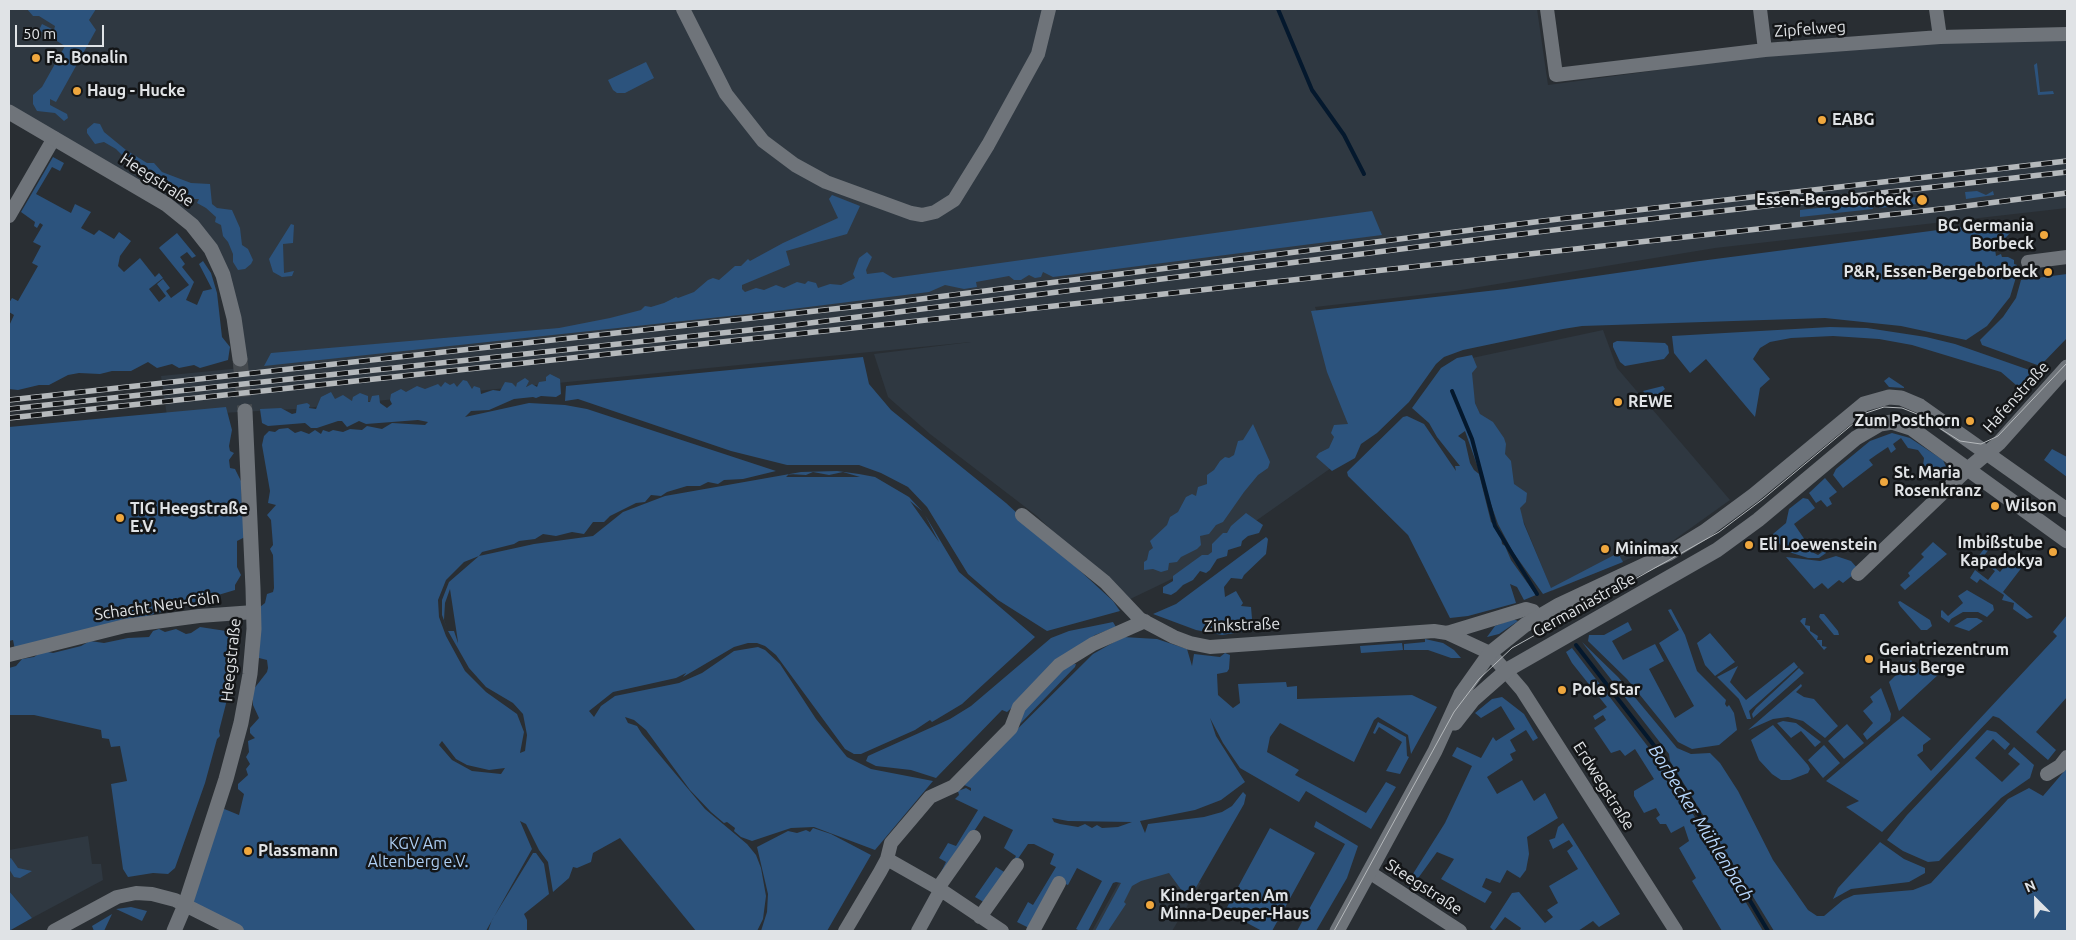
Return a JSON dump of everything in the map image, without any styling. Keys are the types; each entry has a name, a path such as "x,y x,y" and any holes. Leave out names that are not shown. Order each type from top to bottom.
{"main road":[{"name":"Heegstraße","path":"9,112 172,208 200,233 217,259 225,282 236,325 240,359"},
{"name":"Hafenstraße","path":"1968,468 1988,453 2067,367"},
{"name":"Germaniastraße","path":"1435,751 1533,613 1668,554 1704,532 1754,495 1859,407 1874,399 1901,398 1920,406 1988,453"},
{"name":"Heegstraße","path":"174,931 185,905 219,802 238,735 250,674 254,612 252,525 245,411"},
{"name":"Germaniastraße","path":"1337,931 1435,751 1461,694 1499,662 1717,550 1758,520 1859,435 1873,427 1889,422 1911,428 1968,468"},
{"path":"1988,453 2067,510"},
{"path":"1968,468 2067,541"}],"street":[{"path":"683,9 726,94 753,130 768,145 795,165 826,182 911,213 922,215 935,212 954,200 988,145 1038,54 1049,9"},
{"name":"Zipfelweg","path":"1547,9 1556,75 1765,50 1940,38 2067,34"},
{"path":"1760,9 1765,50"},
{"path":"1936,9 1940,38"},
{"path":"9,216 54,138"},
{"path":"2028,262 2067,257"},
{"path":"1858,574 1968,468"},
{"name":"Zinkstraße","path":"1022,515 1100,577 1132,612 1174,637 1210,647 1434,631 1448,633 1533,613"},
{"name":"Schacht Neu-Cöln","path":"9,655 125,626 199,616 254,612"},
{"path":"846,931 887,859 891,843 930,797 954,786 1011,728 1019,707 1059,665 1093,644 1145,621"},
{"name":"Zinkstraße","path":"1448,633 1499,662"},
{"name":"Erdwegstraße","path":"1499,662 1522,690 1676,931"},
{"path":"2047,774 2060,766 2067,757"},
{"path":"918,931 939,889 974,837"},
{"path":"887,859 939,889 982,923 1002,931"},
{"path":"982,923 1017,865"},
{"name":"Steegstraße","path":"1369,872 1460,931"},
{"path":"1033,931 1059,883"},
{"path":"54,931 126,894 152,894 185,905 237,931"}],"shaded area":[{"path":"9,9 1537,9 1548,85 1725,61 1939,37 2067,32 2067,208 1715,248 1455,291 1315,307 1359,438 1331,468 1243,530 1201,565 1124,602 1037,516 930,434 888,397 874,354 971,342 295,409 167,416 161,376 241,368 231,304 192,225 9,112"},
{"path":"1603,330 1617,368 1730,500 1674,540 1552,591 1458,361"},
{"path":"88,836 92,864 101,864 103,880 32,918 9,891 9,850"},
{"path":"1146,848 1201,883 1172,931 1092,931 1118,884 1134,870"}],"green space":[{"path":"27,9 96,9 89,20 96,30 56,102 50,99 50,105 67,114 68,118 64,121 55,113 37,111 33,104 33,95 42,87 65,46 39,30 42,24 54,30 55,26 39,16 33,16"},
{"path":"646,62 654,78 625,93 617,93 613,90 608,80"},
{"path":"2037,63 2040,92 2053,91 2054,94 2038,95 2034,65"},
{"path":"94,123 100,124 104,132 126,150 147,163 154,163 162,172 191,183 210,184 212,204 217,208 232,210 240,228 242,245 248,249 253,260 251,264 245,269 238,270 233,262 233,254 228,242 223,236 221,225 215,222 216,217 197,203 199,199 193,199 178,192 164,181 152,179 151,174 104,142 95,144 87,133 87,129"},
{"path":"53,157 64,163 60,171 52,167 36,194 71,213 75,204 91,212 81,228 94,235 99,230 114,239 119,232 131,241 120,256 118,266 124,272 140,258 155,277 159,273 163,278 149,289 159,302 166,296 157,284 163,279 170,288 166,291 171,298 189,285 159,248 161,246 177,233 196,256 192,258 187,252 180,257 185,264 182,267 194,282 186,300 197,305 203,291 212,289 199,264 203,261 211,273 217,293 222,337 230,347 228,360 200,368 194,365 179,368 172,364 157,368 148,362 131,371 112,371 100,374 79,373 68,375 49,385 39,385 18,390 9,389 9,326 14,315 9,312 9,303 12,298 18,301 38,266 32,263 41,246 33,242 43,225 40,223 37,228 34,226 35,222 21,212"},
{"path":"1977,191 1986,195 1993,191 1994,195 1966,199 1965,192"},
{"path":"832,195 860,206 847,234 786,251 790,265 742,285 742,289 745,292 756,288 764,290 776,285 784,288 797,282 805,284 808,281 816,283 818,288 830,284 841,285 855,278 853,274 859,258 867,252 872,257 866,270 867,274 883,272 893,278 1372,211 1382,235 1053,277 1043,272 1041,277 1035,278 1029,275 1021,280 1014,280 1009,276 976,282 977,287 964,289 945,285 929,292 776,311 264,366 271,353 559,328 610,318 641,310 645,306 651,307 694,292 708,280 713,278 719,280 735,266 741,266 748,259 750,261 783,243 838,218 829,199"},
{"path":"1916,197 1917,204 1879,208 1879,201"},
{"path":"1872,202 1873,209 1800,217 1800,210"},
{"path":"2015,220 2014,232 2010,233 1995,249 1996,256 2001,254 2002,257 2008,257 2014,260 2014,264 2017,265 2017,274 2010,297 1987,326 1966,340 1901,326 1825,318 1582,326 1563,329 1463,350 1444,357 1436,364 1409,402 1377,433 1361,444 1355,458 1332,471 1316,457 1319,453 1329,448 1334,437 1331,433 1334,425 1348,424 1327,372 1311,311 1506,289 1700,261"},
{"path":"291,224 294,225 293,243 283,244 284,273 294,271 292,276 282,277 273,272 269,259"},
{"path":"2067,274 2067,338 2040,366 1982,345 1980,340 2003,317 2016,298 2021,280"},
{"path":"1830,327 1867,328 1926,337 1955,344 2035,372 2023,391 2001,372 1912,345 1879,339 1833,336 1791,338 1770,342 1760,348 1753,359 1770,379 1760,388 1755,417 1706,359 1690,373 1674,353 1672,336"},
{"path":"1617,341 1665,343 1668,346 1669,353 1664,359 1625,366 1620,362 1613,347 1613,343"},
{"path":"1472,355 1477,367 1472,373 1475,403 1480,414 1493,422 1504,438 1506,444 1505,454 1511,461 1514,484 1527,493 1526,502 1520,508 1524,524 1551,588 1618,553 1623,562 1543,594 1513,552 1498,524 1465,431 1458,436 1465,441 1470,463 1479,474 1491,522 1500,530 1502,544 1536,595 1524,600 1517,587 1510,584 1516,603 1468,616 1450,618 1408,535 1348,476 1347,472 1403,417 1407,416 1424,424 1456,471 1455,466 1460,466 1437,437 1429,423 1412,408 1441,368 1457,358"},
{"path":"863,357 869,384 891,410 1006,503 1113,601 1120,611 1047,631 998,600 968,574 927,507 908,487 881,473 859,465 787,465 731,451 578,399 565,401 566,386"},
{"name":"KGV Am Altenberg e.V.","path":"550,374 560,379 561,394 556,397 541,396 514,399 489,410 471,411 465,417 529,403 565,405 587,409 776,471 743,479 724,480 718,484 708,482 700,486 687,486 667,492 661,496 651,495 645,502 636,503 610,516 604,522 593,522 584,534 572,532 556,536 543,534 535,539 519,541 482,552 479,556 534,544 593,536 623,512 665,496 789,474 786,477 860,477 843,472 829,475 813,472 806,475 790,474 801,472 837,471 859,474 875,477 909,497 922,511 910,501 939,542 925,515 959,572 1035,637 962,704 932,722 930,720 915,730 861,754 854,754 845,749 776,655 765,646 757,643 748,643 734,647 683,677 686,673 676,678 613,692 589,711 594,717 601,706 615,696 679,683 702,673 734,651 758,647 765,650 780,664 816,719 847,757 871,769 933,781 875,850 814,827 791,828 752,841 741,837 734,831 735,828 727,822 724,823 711,812 690,790 646,730 634,720 625,717 628,723 637,726 705,809 747,844 756,855 761,868 766,896 763,919 757,931 696,931 620,838 593,853 591,862 577,868 573,867 569,878 553,892 548,862 539,850 526,824 520,821 532,849 486,931 236,931 185,905 217,806 239,815 244,794 238,789 238,784 248,775 246,769 250,764 246,757 249,752 248,741 255,738 250,733 250,728 259,718 253,705 253,690 268,668 267,660 259,658 260,607 265,603 267,594 273,592 274,588 273,555 270,549 273,545 271,520 267,515 276,505 268,503 270,491 262,445 264,436 269,431 275,432 279,429 288,428 295,433 301,431 309,434 315,430 321,434 323,430 343,432 350,429 362,430 367,426 382,429 392,423 425,425 428,422 418,420 366,424 359,421 347,427 342,421 338,421 317,428 311,428 305,423 268,426 262,423 260,409 281,408 292,414 296,413 297,405 307,403 310,405 309,408 316,409 321,397 331,392 335,399 343,395 352,401 353,397 360,393 368,396 368,402 370,402 372,396 379,395 380,403 387,408 392,404 390,400 391,394 401,389 406,392 417,386 425,389 438,384 441,387 445,382 450,385 454,383 457,387 463,380 467,381 472,389 474,386 480,388 481,394 493,390 500,391 505,382 512,383 516,387 517,383 525,378 529,381 526,387 532,384 537,387 539,382 546,381 546,377","holes":["479,556 449,582 442,600 442,615 448,631 469,668 486,687 513,703 523,714 527,735 525,751 520,753 524,732 517,714 486,692 465,671 446,636 439,617 438,600 446,580 464,562","450,589 458,643 454,631 448,631 444,620 445,603","442,741 456,759 467,765 489,770 505,768 501,774 472,771 452,760 439,745"]},
{"path":"1889,377 1904,388 1889,387 1884,381"},
{"path":"1663,386 1665,389 1651,401 1643,391"},
{"name":"TIG Heegstraße E.V.","path":"226,407 232,430 229,446 230,451 234,453 229,460 230,468 235,469 241,481 242,508 238,511 246,518 247,536 237,541 237,567 241,575 235,585 235,590 16,655 13,640 9,641 9,427"},
{"path":"1253,424 1270,462 1268,468 1258,475 1223,522 1216,525 1209,534 1200,536 1201,545 1197,549 1181,557 1177,562 1169,563 1168,570 1161,572 1153,569 1144,570 1144,562 1147,560 1149,551 1153,548 1150,541 1167,525 1170,517 1178,512 1186,497 1192,494 1196,496 1198,487 1207,484 1207,475 1214,470 1220,461 1225,457 1229,458 1234,455 1238,441 1243,440"},
{"path":"1892,433 1910,438 1943,460 1947,469 1945,473 1938,480 1928,479 1932,471 1928,467 1923,466 1924,458 1918,450 1908,448 1901,438 1893,444 1896,449 1891,453 1888,447 1869,460 1873,465 1843,488 1833,475 1836,469 1870,441"},
{"path":"2052,449 2067,457 2067,477 2044,460"},
{"path":"1825,478 1837,492 1829,498 1832,504 1827,507 1821,500 1816,503 1809,493"},
{"path":"1803,498 1808,499 1815,508 1794,524 1814,553 1818,555 1825,550 1826,553 1819,558 1808,558 1785,550 1773,534 1786,523 1789,509"},
{"path":"1246,513 1263,525 1259,533 1248,536 1242,541 1241,546 1228,550 1227,556 1217,559 1210,570 1206,573 1200,571 1193,580 1183,585 1176,592 1171,595 1163,593 1163,587 1173,581 1173,576 1202,555 1208,555 1212,552 1212,544 1223,533 1227,533 1231,526"},
{"path":"1994,535 1997,538 1981,560 1978,557"},
{"path":"1266,537 1268,539 1266,554 1242,579 1231,578 1224,587 1225,597 1236,591 1243,603 1241,606 1251,607 1253,630 1222,635 1196,630 1153,614 1176,604"},
{"path":"1933,542 1947,554 1905,590 1900,585 1910,576 1908,573 1924,557 1921,554"},
{"path":"1836,556 1851,561 1859,570 1843,583 1839,580 1828,589 1822,583 1814,589 1786,557 1820,561"},
{"path":"2017,556 2026,562 2003,592 2033,617 2027,619 2013,609 2014,603 2002,600 2004,595 1980,579 1977,583 1970,578 1975,570 1988,580 1995,571 1986,564 1988,562 2000,572 2012,557"},
{"path":"1967,590 1993,605 1994,610 1987,617 1978,612 1963,612 1951,619 1949,623 1941,617 1941,611 1948,616 1963,603 1958,596"},
{"path":"1900,601 1930,620 1932,626 1927,630 1921,630 1900,606 1898,602"},
{"path":"1671,609 1685,635 1697,671 1726,700 1725,704 1727,707 1729,705 1734,713 1737,730 1719,745 1692,749 1678,742 1627,679 1588,641 1589,635 1604,635 1628,622 1632,630 1612,641 1623,660 1655,644 1664,661 1649,669 1675,718 1694,706 1659,643 1679,630 1668,610"},
{"path":"1820,614 1824,614 1838,631 1839,635 1834,635 1819,617"},
{"path":"2067,615 2067,697 2036,732 2056,750 2048,760 1999,718 1993,716 1882,832 1846,807 1859,801 1826,781 1903,716 1931,739 1923,745 1923,751 1917,755 1931,771 2057,636 2053,632"},
{"path":"1806,618 1805,625 1810,626 1810,631 1818,636 1817,640 1822,640 1822,646 1827,647 1824,650 1800,621"},
{"path":"1967,618 1977,618 1983,621 1969,631 1954,626"},
{"path":"1513,619 1518,621 1499,634 1487,637 1495,626"},
{"path":"1113,622 1116,627 1095,635 1074,650 1007,712 1002,710 936,778 911,770 876,766 866,761 868,756 950,719 971,706 1051,638 1069,631"},
{"path":"200,627 226,631 235,639 231,684 219,731 220,736 217,739 205,783 175,868 168,874 153,873 128,877 123,869 111,784 127,781 120,746 111,747 109,739 102,738 101,730 34,715 9,715 9,668 16,666 22,659 34,657 43,651 53,653 81,646 90,641 104,643 128,638 149,637 153,631 159,629 165,632 176,629 186,634"},
{"path":"1710,633 1735,662 1715,676 1705,665 1697,643"},
{"path":"1123,637 1157,639 1187,649 1192,666 1194,654 1220,657 1225,653 1230,655 1229,669 1227,672 1217,674 1218,695 1233,708 1240,703 1238,684 1286,682 1287,687 1297,686 1297,699 1412,695 1437,707 1411,754 1408,735 1378,717 1374,720 1354,762 1280,723 1270,737 1267,752 1299,770 1295,775 1366,813 1386,782 1396,787 1371,829 1306,791 1299,802 1240,768 1223,743 1210,718 1216,736 1245,782 1221,800 1195,810 1140,821 1145,833 1148,824 1204,817 1222,812 1232,806 1243,792 1246,795 1244,804 1191,896 1188,899 1169,873 1141,881 1132,886 1124,902 1126,904 1108,931 1095,931 1121,883 1116,882 1113,883 1088,931 1080,931 1076,929 1102,881 1077,868 1068,885 1056,880 1031,929 1017,922 1028,902 1033,905 1056,867 1050,864 1054,854 1034,844 1028,844 987,904 975,897 996,867 1006,873 1016,856 1004,848 1013,830 984,816 944,877 939,876 946,862 939,858 948,843 956,846 978,810 955,799 959,795 958,791 966,788 971,791 971,788 962,784 1093,654","holes":["1052,818 1068,821 1132,822 1118,827 1102,828 1097,825 1092,828 1085,824 1078,827 1060,824 1054,822"]},
{"path":"1425,639 1443,643 1454,650 1461,658 1451,658 1428,650 1404,650 1404,644 1425,642"},
{"path":"1582,642 1618,677 1677,748 1691,754 1710,753 1720,763 1738,791 1773,860 1808,910 1817,916 1824,916 1843,900 1854,895 1913,890 1931,883 2008,799 2029,788 2043,796 2067,768 2067,931 1774,931 1670,761 1669,754"},
{"path":"1402,643 1403,650 1361,653 1360,646"},
{"path":"1572,648 1669,774 1763,931 1722,931 1692,881 1696,878 1679,848 1689,841 1684,826 1671,833 1666,824 1660,824 1656,818 1660,815 1656,808 1644,813 1634,796 1634,791 1654,779 1635,749 1625,756 1620,750 1611,753 1594,728 1606,720 1603,715 1595,720 1593,716 1607,707 1572,663 1566,652"},
{"path":"1911,660 1924,675 1933,668 1939,674 1899,711 1889,682"},
{"path":"1794,662 1798,667 1749,711 1751,719 1747,719 1739,699 1717,677 1738,666 1730,682 1746,700"},
{"path":"1076,664 1020,724 1024,708 1066,665"},
{"path":"1799,668 1804,673 1753,718 1752,714 1756,708"},
{"path":"1801,684 1802,686 1796,692 1804,697 1814,699 1838,726 1825,738 1803,721 1788,717 1773,719 1748,730"},
{"path":"1881,688 1891,714 1890,721 1867,740 1863,734 1873,723 1863,711 1873,702 1870,697"},
{"path":"1502,697 1524,714 1538,738 1533,741 1526,730 1510,740 1516,751 1510,754 1513,760 1487,777 1497,794 1522,780 1534,801 1545,793 1558,818 1527,837 1529,854 1526,870 1520,878 1507,870 1500,883 1486,878 1482,887 1492,892 1485,903 1441,879 1454,859 1437,852 1411,888 1406,885 1445,823 1472,766 1452,756 1457,747 1481,758 1493,737 1496,741 1515,729 1501,706 1481,718 1475,713 1492,699"},
{"path":"1783,721 1796,723 1821,742 1815,747 1801,731 1791,738 1777,723"},
{"path":"1378,722 1406,737 1407,756 1409,757 1400,774 1386,771 1402,742 1379,727 1375,734 1373,733"},
{"path":"1847,724 1864,743 1844,759 1828,741"},
{"path":"1773,725 1808,765 1810,769 1808,773 1790,780 1781,780 1772,774 1759,760 1751,740"},
{"path":"1987,730 1996,732 2010,744 2005,750 1993,739 1975,758 2002,782 2020,764 2008,754 2014,747 2034,765 2030,778 2001,798 1939,861 1928,862 1903,851 1887,840 1907,815"},
{"path":"1824,745 1840,763 1823,778 1808,760"},
{"path":"1316,821 1358,846 1347,878 1316,931 1297,931 1345,844 1314,827"},
{"path":"1563,823 1620,914 1599,927 1593,921 1578,931 1522,931 1520,930 1521,928 1505,917 1494,931 1490,927 1512,893 1519,892 1545,923 1553,917 1547,910 1558,903 1549,886 1578,869 1567,851 1573,846 1569,840 1553,849 1549,840 1555,838 1558,827"},
{"path":"813,828 831,834 871,855 827,931 761,931 767,912 768,894 757,847 788,831 797,833 806,830 810,832"},
{"path":"1270,828 1315,853 1272,931 1262,931 1225,911"},
{"path":"1880,842 1904,859 1925,868 1925,873 1909,882 1851,889 1833,899 1838,888"},
{"path":"533,853 536,853 544,864 549,894 524,914 527,920 527,931 488,931 492,920"},
{"path":"11,858 18,868 32,871 20,878 14,877 9,869 9,859"},
{"path":"9,891 32,918 9,931"},
{"path":"131,907 147,911 142,921 116,909"},
{"path":"112,914 104,931 94,931 92,926"}],"waterway":[{"name":"Borbecker Mühlenbach","path":"1278,9 1312,90 1344,135 1364,174"},
{"name":"Borbecker Mühlenbach","path":"1452,391 1472,439 1495,526 1537,594"},
{"name":"Borbecker Mühlenbach","path":"1576,645 1670,766 1768,931"}],"tunnel":[{"path":"240,359 245,411"}],"tram line":[{"path":"1334,931 1454,712 1479,679 1512,648 1719,532 1763,499 1866,413 1884,407 1902,408 1917,414 1960,441 1981,444 1998,436 2067,363"}],"railway":[{"path":"9,400 897,302 1559,219 2067,161"},
{"path":"9,409 778,327 1561,229 2067,172"},
{"path":"9,418 899,323 1950,208 2067,193"}],"place":[{"name":"Fa. Bonalin","path":"36,58"},
{"name":"Haug - Hucke","path":"77,91"},
{"name":"EABG","path":"1822,120"},
{"name":"Essen-Bergeborbeck","path":"1922,200"},
{"name":"BC Germania Borbeck","path":"2044,235"},
{"name":"P&R, Essen-Bergeborbeck","path":"2048,272"},
{"name":"REWE","path":"1618,402"},
{"name":"Zum Posthorn","path":"1970,421"},
{"name":"St. Maria Rosenkranz","path":"1884,482"},
{"name":"Wilson","path":"1995,506"},
{"name":"TIG Heegstraße E.V.","path":"120,518"},
{"name":"Eli Loewenstein","path":"1749,545"},
{"name":"Minimax","path":"1605,549"},
{"name":"Imbißstube Kapadokya","path":"2053,552"},
{"name":"Geriatriezentrum Haus Berge","path":"1869,659"},
{"name":"Pole Star","path":"1562,690"},
{"name":"Plassmann","path":"248,851"},
{"name":"Kindergarten Am Minna-Deuper-Haus","path":"1150,905"}]}
